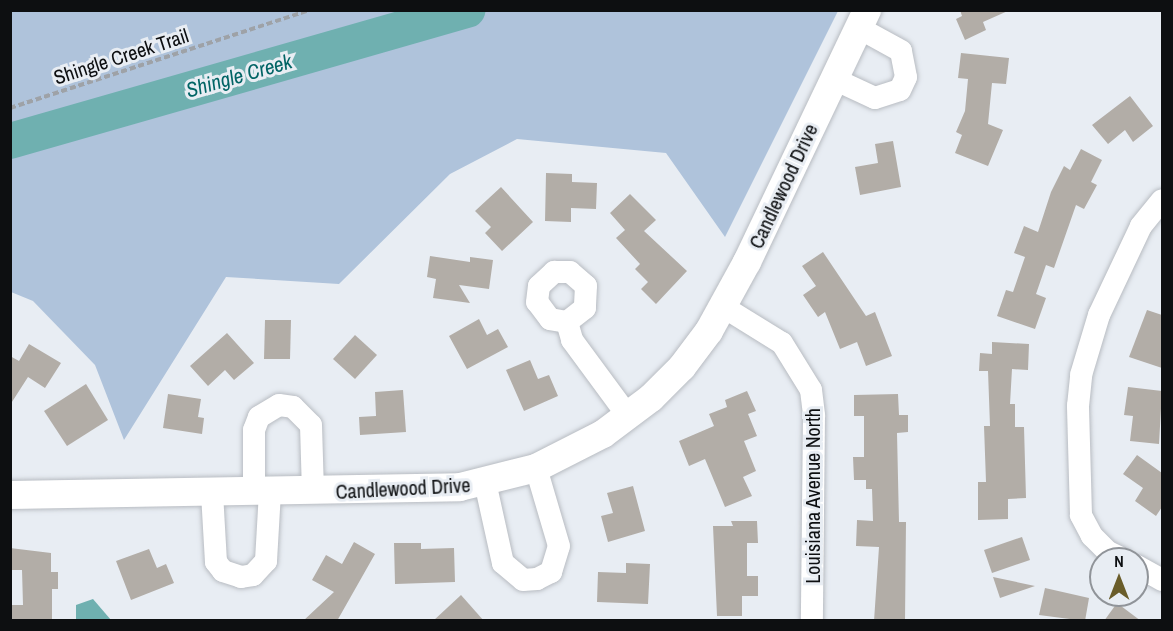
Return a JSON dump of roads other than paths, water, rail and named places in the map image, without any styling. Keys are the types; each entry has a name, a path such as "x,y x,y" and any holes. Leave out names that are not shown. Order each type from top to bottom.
{"street":[{"name":"Candlewood Drive","path":"10,495 415,490 485,483 536,468 628,416 682,367 709,331 747,262 863,19"},
{"path":"834,79 875,98 900,90 906,77 901,51 863,19"},
{"path":"1103,547 1092,536 1081,514 1078,406 1081,375 1099,315 1141,226 1162,200"},
{"name":"Louisiana Avenue North","path":"722,306 782,344 811,390 814,416 812,621"},
{"path":"567,321 572,339 628,416"},
{"path":"212,493 216,562 223,571 241,577 253,575 266,561 262,492 254,430 259,417 279,405 293,407 310,425 313,492"},
{"path":"485,483 503,563 523,580 537,579 551,573 558,546 536,468"}],"waterway":[{"name":"Shingle Creek","path":"10,141 468,10"}]}
